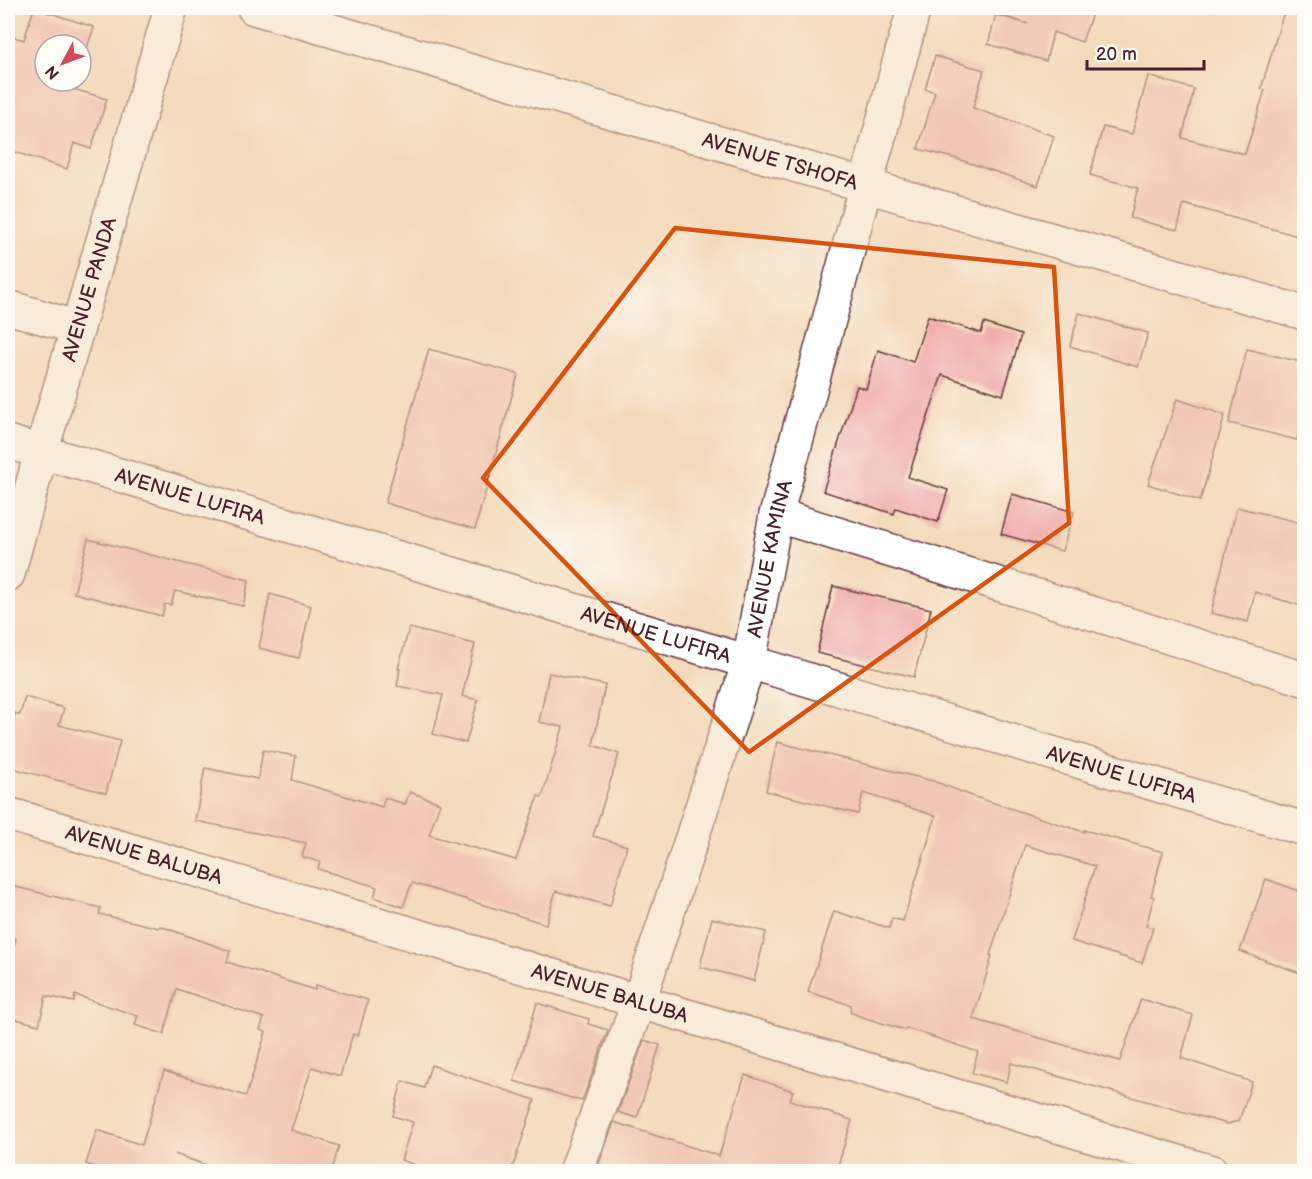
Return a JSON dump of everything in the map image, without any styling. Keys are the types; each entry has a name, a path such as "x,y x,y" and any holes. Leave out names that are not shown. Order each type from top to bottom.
{"street":[{"name":"AVENUE PANDA","path":"8,574 171,8"},
{"name":"AVENUE TSHOFA","path":"254,8 1305,313"},
{"name":"AVENUE KAMINA","path":"576,1172 639,1001 749,662 776,515 914,8"},
{"path":"8,307 78,328"},
{"name":"AVENUE LUFIRA","path":"8,442 1305,829"},
{"path":"776,515 1305,679"},
{"name":"AVENUE BALUBA","path":"8,814 1212,1172"}],"highlighted area":[{"path":"675,228 1054,267 1069,523 749,752 483,478"}],"building":[{"path":"34,8 94,27 92,33 33,33 33,93 87,93 107,99 91,149 74,143 67,169 8,150 8,35 24,40"},
{"path":"997,8 1094,8 1082,42 1053,32 1046,61 988,44 996,15 1028,24 996,14"},
{"path":"1285,8 1305,8 1305,238 1184,204 1177,230 1130,218 1138,188 1090,175 1103,127 1132,134 1148,76 1194,89 1182,138 1245,154 1265,90 1261,89"},
{"path":"935,56 984,70 973,108 1054,136 1038,186 958,159 918,149 935,92 925,89"},
{"path":"1079,313 1148,333 1138,367 1070,346"},
{"path":"928,316 981,333 984,323 1021,335 1003,395 942,375 908,477 948,490 938,522 896,508 894,514 823,491 857,386 866,389 878,350 913,362"},
{"path":"429,349 518,374 475,529 385,503"},
{"path":"1247,349 1305,363 1305,410 1297,440 1229,423"},
{"path":"1177,399 1225,415 1200,501 1148,484"},
{"path":"1012,494 1074,512 1062,551 1001,534"},
{"path":"1237,507 1305,524 1305,607 1255,592 1248,622 1211,613"},
{"path":"88,539 249,580 243,606 175,591 171,605 165,604 162,616 74,593"},
{"path":"833,586 931,609 914,677 817,653"},
{"path":"270,594 311,606 299,658 259,648"},
{"path":"409,628 475,644 462,696 478,700 466,743 433,734 443,695 397,686 400,669 398,669"},
{"path":"549,673 605,685 593,745 619,754 593,836 627,846 610,906 556,891 546,924 412,883 403,907 374,897 377,887 318,869 320,862 302,857 306,843 195,821 205,768 258,779 263,750 296,756 292,780 382,807 385,798 405,804 410,792 440,803 429,835 516,860 538,796 542,797 563,727 539,722"},
{"path":"25,697 64,708 59,725 120,741 106,793 8,767 8,745 15,713 20,715"},
{"path":"777,742 933,781 1084,832 1084,830 1163,852 1151,896 1154,897 1146,926 1153,928 1142,963 1072,941 1095,866 1025,845 990,955 992,956 973,1019 1120,1061 1141,999 1193,1015 1181,1058 1252,1082 1239,1121 1227,1124 1011,1063 1007,1082 972,1073 978,1052 906,1028 905,1030 862,1017 850,1012 851,1005 808,992 834,911 889,928 892,918 903,921 936,816 863,793 858,814 766,791"},
{"path":"1266,879 1305,893 1305,975 1240,951"},
{"path":"8,885 101,908 99,914 159,928 160,926 230,951 227,962 315,990 316,985 368,1000 358,1036 353,1034 340,1076 312,1067 291,1130 339,1146 331,1172 225,1172 175,1154 205,1165 204,1172 106,1172 86,1164 97,1130 142,1145 164,1071 246,1096 266,1032 260,1030 264,1018 177,989 164,1034 135,1025 138,1016 75,995 74,1002 46,996 39,1025 8,1017 8,968 16,939 8,936"},
{"path":"712,918 766,932 754,981 700,967"},
{"path":"537,1003 589,1019 588,1024 608,1030 582,1101 514,1081"},
{"path":"644,1040 660,1045 637,1118 618,1112"},
{"path":"431,1065 535,1100 511,1172 436,1172 401,1160 413,1122 393,1116 402,1081 424,1088"},
{"path":"745,1075 793,1091 790,1100 852,1120 836,1172 596,1172 614,1122 719,1156"}]}
